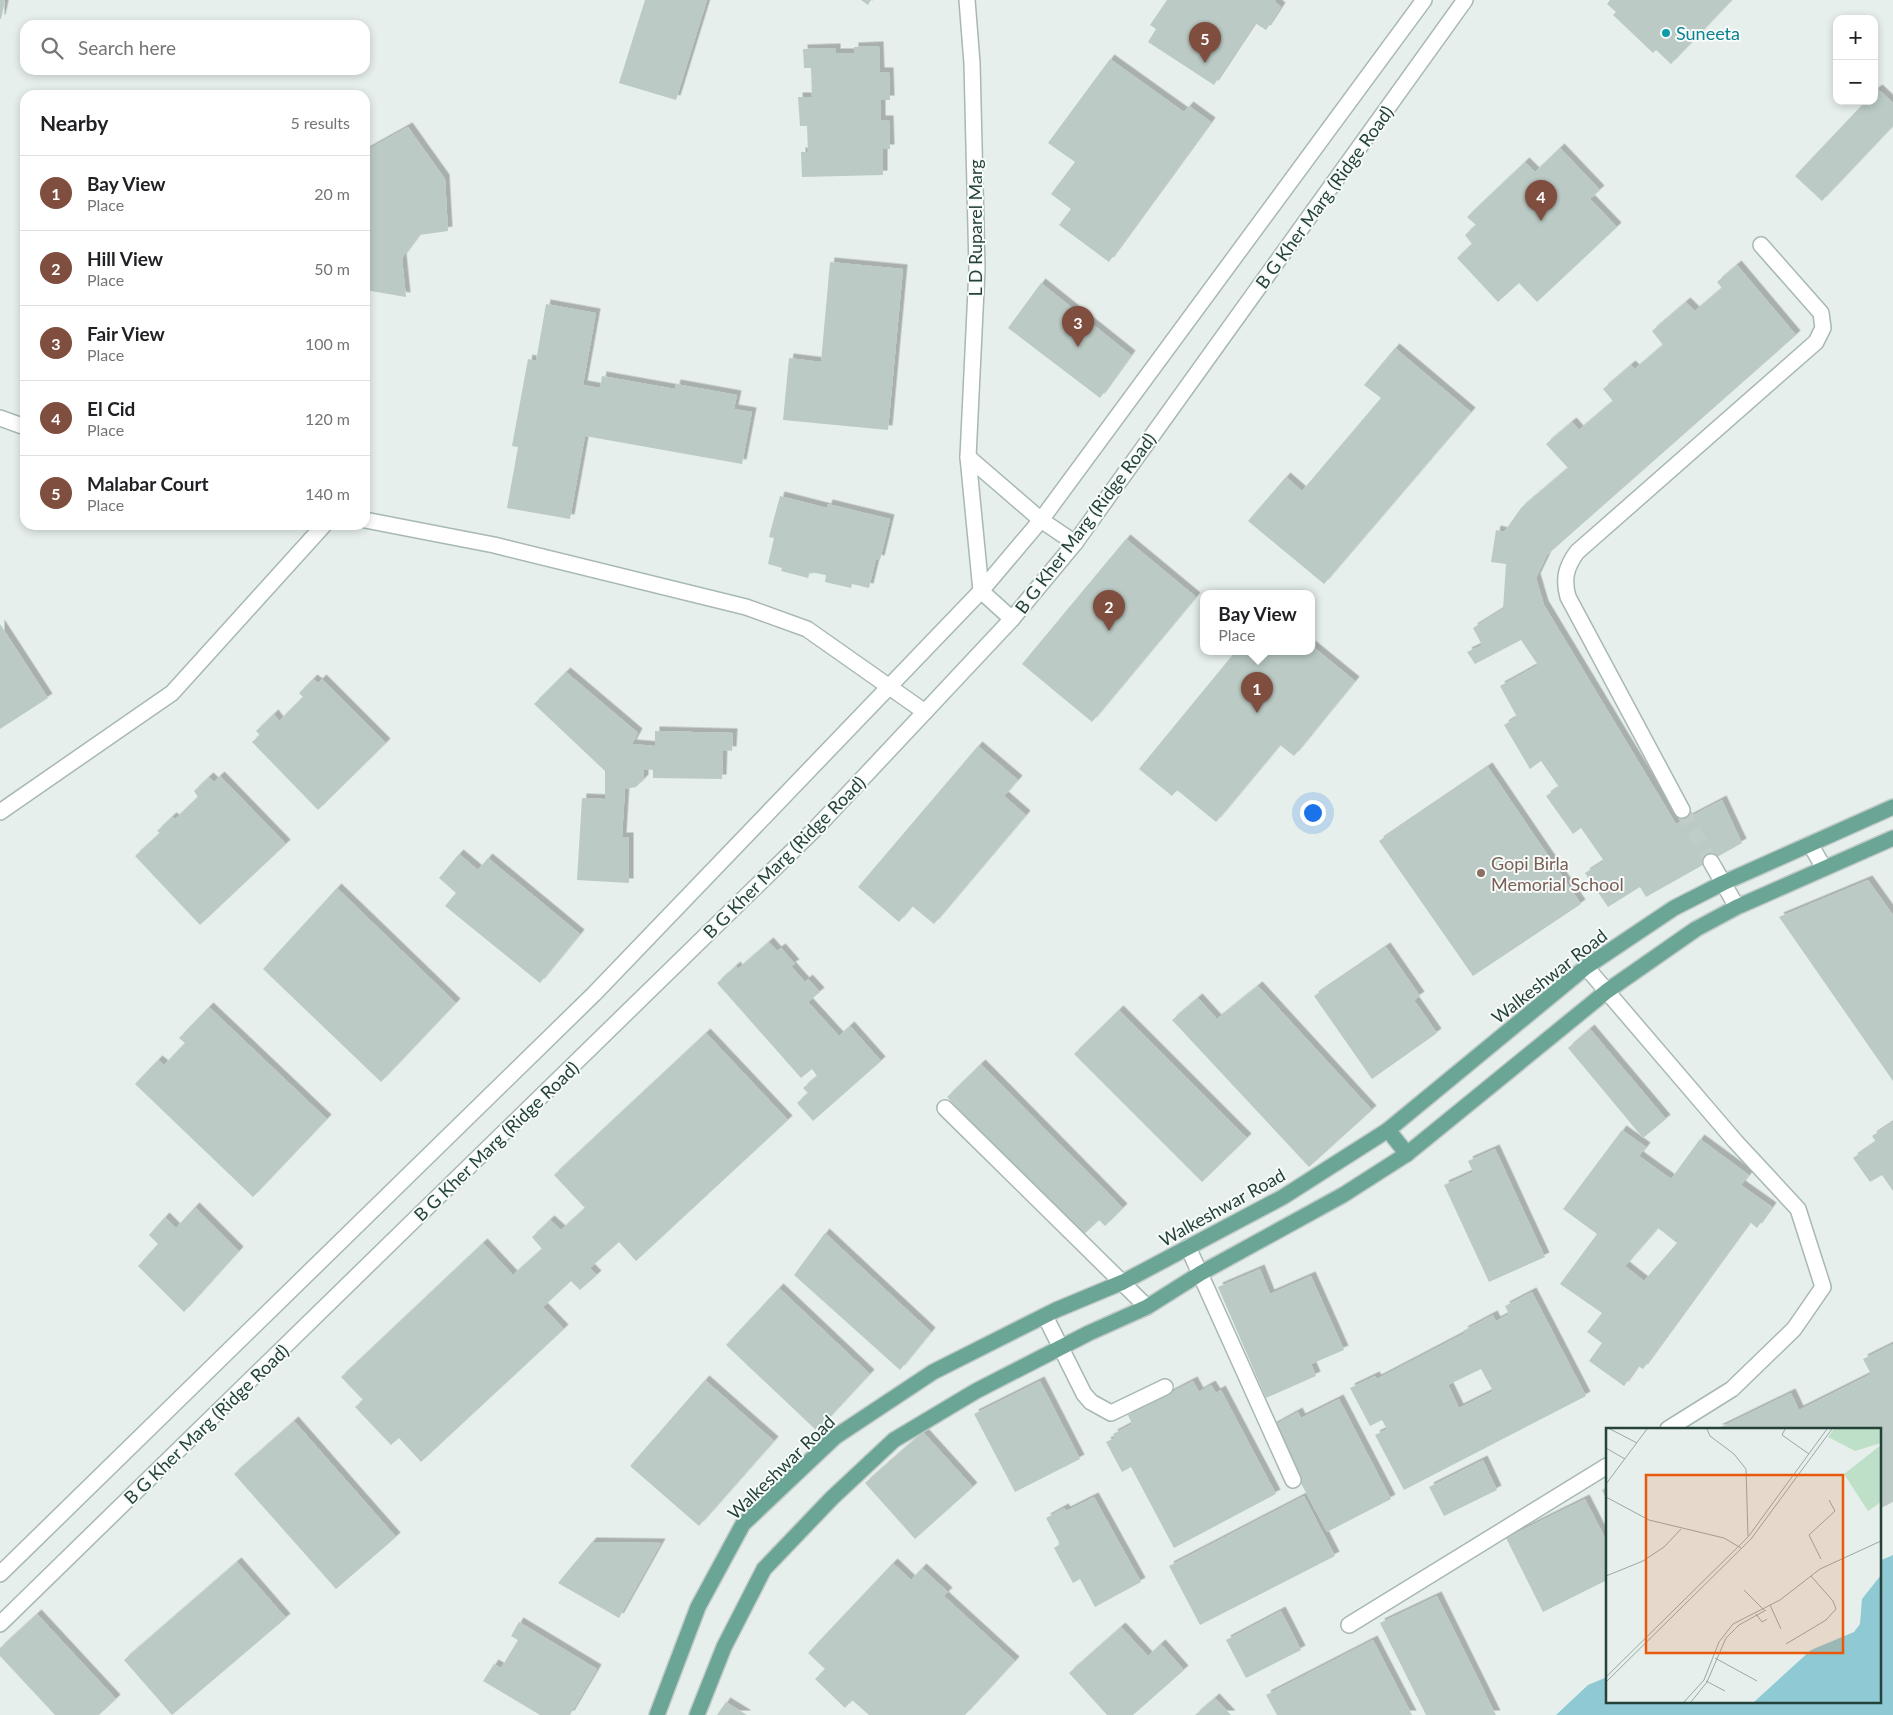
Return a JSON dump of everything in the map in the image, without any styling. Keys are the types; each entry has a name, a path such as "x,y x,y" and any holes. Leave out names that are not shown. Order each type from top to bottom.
{"main road":[{"name":"Walkeshwar Road","path":"657,1715 698,1607 743,1524 835,1437 933,1372 1045,1316 1123,1282 1283,1197 1388,1130 1586,967 1674,908 1724,883 1893,807"},
{"path":"697,1715 724,1647 764,1569 832,1498 894,1440 976,1391 1147,1307 1201,1273 1327,1204 1407,1154 1607,991 1696,929 1737,907 1893,838"},
{"path":"1388,1130 1407,1154"}],"street":[{"name":"L D Ruparel Marg","path":"967,0 972,63 977,269 968,457 980,591"},
{"name":"B G Kher Marg (Ridge Road)","path":"0,1574 594,994 980,591 1041,520 1424,0"},
{"name":"B G Kher Marg (Ridge Road)","path":"0,1624 816,828 1012,619 1075,543 1465,0"},
{"path":"1682,810 1568,597 1565,573 1577,552 1816,342 1823,328 1822,313 1761,245"},
{"path":"0,418 20,425"},
{"path":"968,457 1041,520 1075,543"},
{"path":"370,521 494,545 746,606 807,629 925,712"},
{"path":"0,812 172,692 319,530"},
{"path":"980,591 1012,619"},
{"path":"1810,844 1824,868"},
{"path":"1711,862 1737,907"},
{"path":"1586,967 1735,1142 1798,1209 1823,1287 1794,1329 1732,1389 1670,1428"},
{"path":"946,1108 1147,1307"},
{"path":"1188,1247 1293,1480"},
{"path":"1045,1316 1084,1394 1091,1402 1111,1413 1166,1387"},
{"path":"1349,1625 1606,1467"}],"water":[{"path":"1893,1555 1893,1715 1556,1715 1588,1685 1606,1677 1606,1702 1880,1702 1880,1561"}],"building":[{"path":"0,0 5,0 1,19 0,19"},
{"path":"645,0 707,0 676,100 619,83"},
{"path":"861,0 871,0 868,5"},
{"path":"1167,0 1276,0 1275,2 1281,7 1266,30 1255,23 1214,85 1148,42 1156,29 1150,25"},
{"name":"Suneeta","path":"1610,0 1732,0 1671,64 1656,50 1653,53 1613,15 1616,12 1607,4"},
{"path":"879,46 880,72 889,72 890,100 881,100 881,120 889,120 890,149 883,149 883,175 802,177 801,152 808,152 807,126 800,126 798,97 812,97 811,68 804,68 803,49 836,48 836,53 854,53 854,47"},
{"path":"1110,59 1184,112 1189,106 1211,122 1109,262 1059,225 1071,209 1051,194 1075,162 1048,143"},
{"path":"1878,89 1893,103 1893,126 1822,201 1795,176 1862,105 1878,105"},
{"path":"408,127 445,179 448,231 419,235 402,258 406,297 370,291 370,148"},
{"path":"1560,148 1600,190 1590,199 1617,227 1537,302 1519,283 1498,302 1457,258 1472,244 1465,235 1476,225 1467,217 1525,162 1535,172"},
{"path":"830,262 903,269 888,430 783,420 789,358 821,362"},
{"path":"1737,265 1796,335 1547,555 1536,578 1544,605 1676,824 1722,800 1742,843 1646,897 1640,887 1608,907 1585,873 1604,861 1581,828 1573,834 1546,796 1559,787 1541,761 1530,769 1504,725 1517,717 1500,686 1538,665 1521,640 1475,664 1467,652 1482,645 1473,628 1503,609 1506,564 1491,562 1496,530 1504,532 1521,508 1568,468 1546,444 1572,422 1579,430 1613,401 1603,389 1631,365 1635,369 1663,345 1652,331 1686,302 1695,311 1722,288 1717,282"},
{"path":"1041,283 1131,355 1100,398 1008,328"},
{"path":"546,304 596,313 583,385 600,388 602,376 675,389 676,384 737,395 734,409 752,412 742,464 585,436 570,519 507,508 518,447 512,446 528,359 536,361"},
{"path":"1395,348 1471,412 1324,584 1248,521 1286,477 1302,491 1381,398 1364,385"},
{"path":"780,496 827,508 828,504 890,519 880,560 876,559 869,588 852,584 851,588 825,582 826,575 810,572 808,578 781,571 782,568 768,564 774,538 769,537"},
{"path":"1126,539 1196,597 1092,722 1022,664"},
{"path":"0,624 48,698 0,729"},
{"path":"1315,648 1355,681 1294,756 1280,745 1216,822 1177,790 1172,796 1139,769 1233,655 1315,655"},
{"path":"566,672 638,733 632,744 655,746 655,731 733,733 732,751 723,750 722,779 653,778 653,770 644,769 644,779 636,787 625,789 622,837 629,837 629,883 577,880 582,798 605,799 605,771 534,704"},
{"path":"313,679 318,683 322,679 386,743 318,810 252,742 260,735 256,731 274,714 279,721 303,697 299,693"},
{"path":"978,746 1018,780 1004,796 1026,815 934,924 912,906 899,922 858,887"},
{"name":"Gopi Birla Memorial School","path":"1488,767 1581,904 1473,976 1379,841"},
{"path":"220,776 286,844 200,925 135,856 160,833 157,831 172,817 175,819 198,797 194,791 209,777 214,782"},
{"path":"459,854 478,870 488,858 580,934 540,983 445,906 456,893 439,878"},
{"path":"1868,880 1893,915 1893,1081 1779,917"},
{"path":"337,888 456,1003 381,1082 263,969"},
{"path":"769,942 777,951 781,948 795,964 791,966 805,982 808,979 820,992 808,1002 839,1036 850,1026 881,1061 813,1121 797,1103 808,1093 803,1088 817,1076 812,1069 801,1078 717,983 736,966 738,969"},
{"path":"1386,947 1420,996 1414,1000 1437,1033 1372,1079 1314,996"},
{"path":"1258,986 1372,1110 1309,1167 1172,1020 1198,998 1217,1019"},
{"path":"209,1007 327,1119 253,1197 135,1084 158,1060 164,1065 185,1043 179,1038"},
{"path":"1119,1010 1247,1138 1202,1182 1074,1054"},
{"path":"1590,1029 1666,1119 1643,1138 1568,1048"},
{"path":"706,1033 788,1120 636,1261 619,1242 590,1268 597,1275 580,1290 571,1281 543,1307 564,1329 421,1462 399,1438 391,1445 355,1407 363,1400 341,1377 483,1243 513,1275 542,1249 532,1237 550,1220 561,1230 585,1208 554,1175"},
{"path":"981,1064 1123,1208 1105,1226 1099,1220 1082,1236 947,1097"},
{"path":"1893,1122 1893,1191 1882,1175 1870,1182 1853,1158 1876,1142 1872,1136"},
{"path":"1622,1130 1646,1147 1639,1156 1671,1179 1700,1139 1749,1175 1741,1185 1772,1207 1757,1228 1750,1222 1643,1369 1638,1366 1624,1386 1589,1361 1602,1343 1587,1332 1602,1313 1560,1284 1597,1234 1563,1209","holes":["1658,1228 1677,1243 1644,1281 1625,1266"]},
{"path":"1495,1149 1545,1257 1489,1282 1444,1185 1473,1172 1468,1161"},
{"path":"195,1207 239,1251 184,1312 138,1266 158,1244 149,1235 165,1217 176,1228"},
{"path":"825,1233 931,1332 900,1370 794,1275"},
{"path":"1260,1269 1270,1294 1311,1276 1344,1350 1311,1364 1316,1376 1266,1398 1218,1287"},
{"path":"779,1288 870,1374 817,1431 726,1345"},
{"path":"1532,1292 1586,1396 1404,1490 1375,1435 1387,1429 1382,1420 1370,1426 1350,1388 1375,1376 1377,1379 1465,1333 1463,1331 1493,1315 1496,1321 1509,1314 1505,1306","holes":["1481,1369 1493,1391 1459,1408 1448,1385"]},
{"path":"1893,1344 1893,1502 1880,1508 1880,1428 1719,1428 1791,1393 1799,1410 1871,1374 1863,1359"},
{"path":"705,1380 774,1441 699,1526 630,1466"},
{"path":"1040,1381 1080,1459 1015,1492 974,1414"},
{"path":"1193,1381 1199,1392 1211,1385 1216,1393 1221,1390 1276,1494 1174,1548 1131,1467 1122,1472 1106,1442 1115,1438 1113,1434 1132,1424 1128,1415"},
{"path":"1339,1399 1391,1499 1327,1532 1271,1427 1298,1412 1301,1418"},
{"path":"294,1421 396,1537 336,1589 234,1474"},
{"path":"923,1432 973,1487 915,1539 865,1483"},
{"path":"1483,1460 1497,1490 1444,1516 1429,1487"},
{"path":"1606,1488 1606,1498 1602,1490"},
{"path":"1304,1496 1335,1556 1200,1625 1169,1566"},
{"path":"1094,1497 1141,1582 1095,1607 1080,1579 1073,1583 1054,1548 1060,1544 1046,1518 1064,1508 1066,1511"},
{"path":"1585,1499 1606,1540 1606,1580 1543,1612 1506,1538"},
{"path":"592,1542 661,1543 619,1618 558,1583"},
{"path":"237,1562 286,1618 172,1715 124,1660"},
{"path":"893,1563 911,1580 922,1568 948,1592 944,1596 1015,1661 965,1715 869,1715 852,1700 845,1708 815,1679 825,1669 808,1653"},
{"path":"1437,1596 1496,1715 1426,1715 1380,1623"},
{"path":"1281,1611 1301,1650 1246,1678 1226,1640"},
{"path":"37,1614 116,1699 99,1715 55,1715 0,1656 0,1648"},
{"path":"519,1622 597,1669 570,1715 540,1715 483,1681 494,1664 501,1668 518,1640 511,1636"},
{"path":"1121,1627 1148,1656 1161,1644 1184,1670 1133,1715 1107,1715 1069,1673"},
{"path":"1373,1640 1412,1715 1277,1715 1266,1695"},
{"path":"1215,1698 1231,1715 1195,1715"},
{"path":"726,1702 747,1715 717,1715"}],"tunnel":[{"path":"1682,810 1711,862"}],"place":[{"name":"Suneeta","path":"1666,33"},
{"name":"Malabar Court","path":"1205,63"},
{"name":"El Cid","path":"1541,221"},
{"name":"Fair View","path":"1078,347"},
{"name":"Hill View","path":"1109,631"},
{"name":"Bay View","path":"1257,713"},
{"name":"Gopi Birla Memorial School","path":"1481,873"}]}
